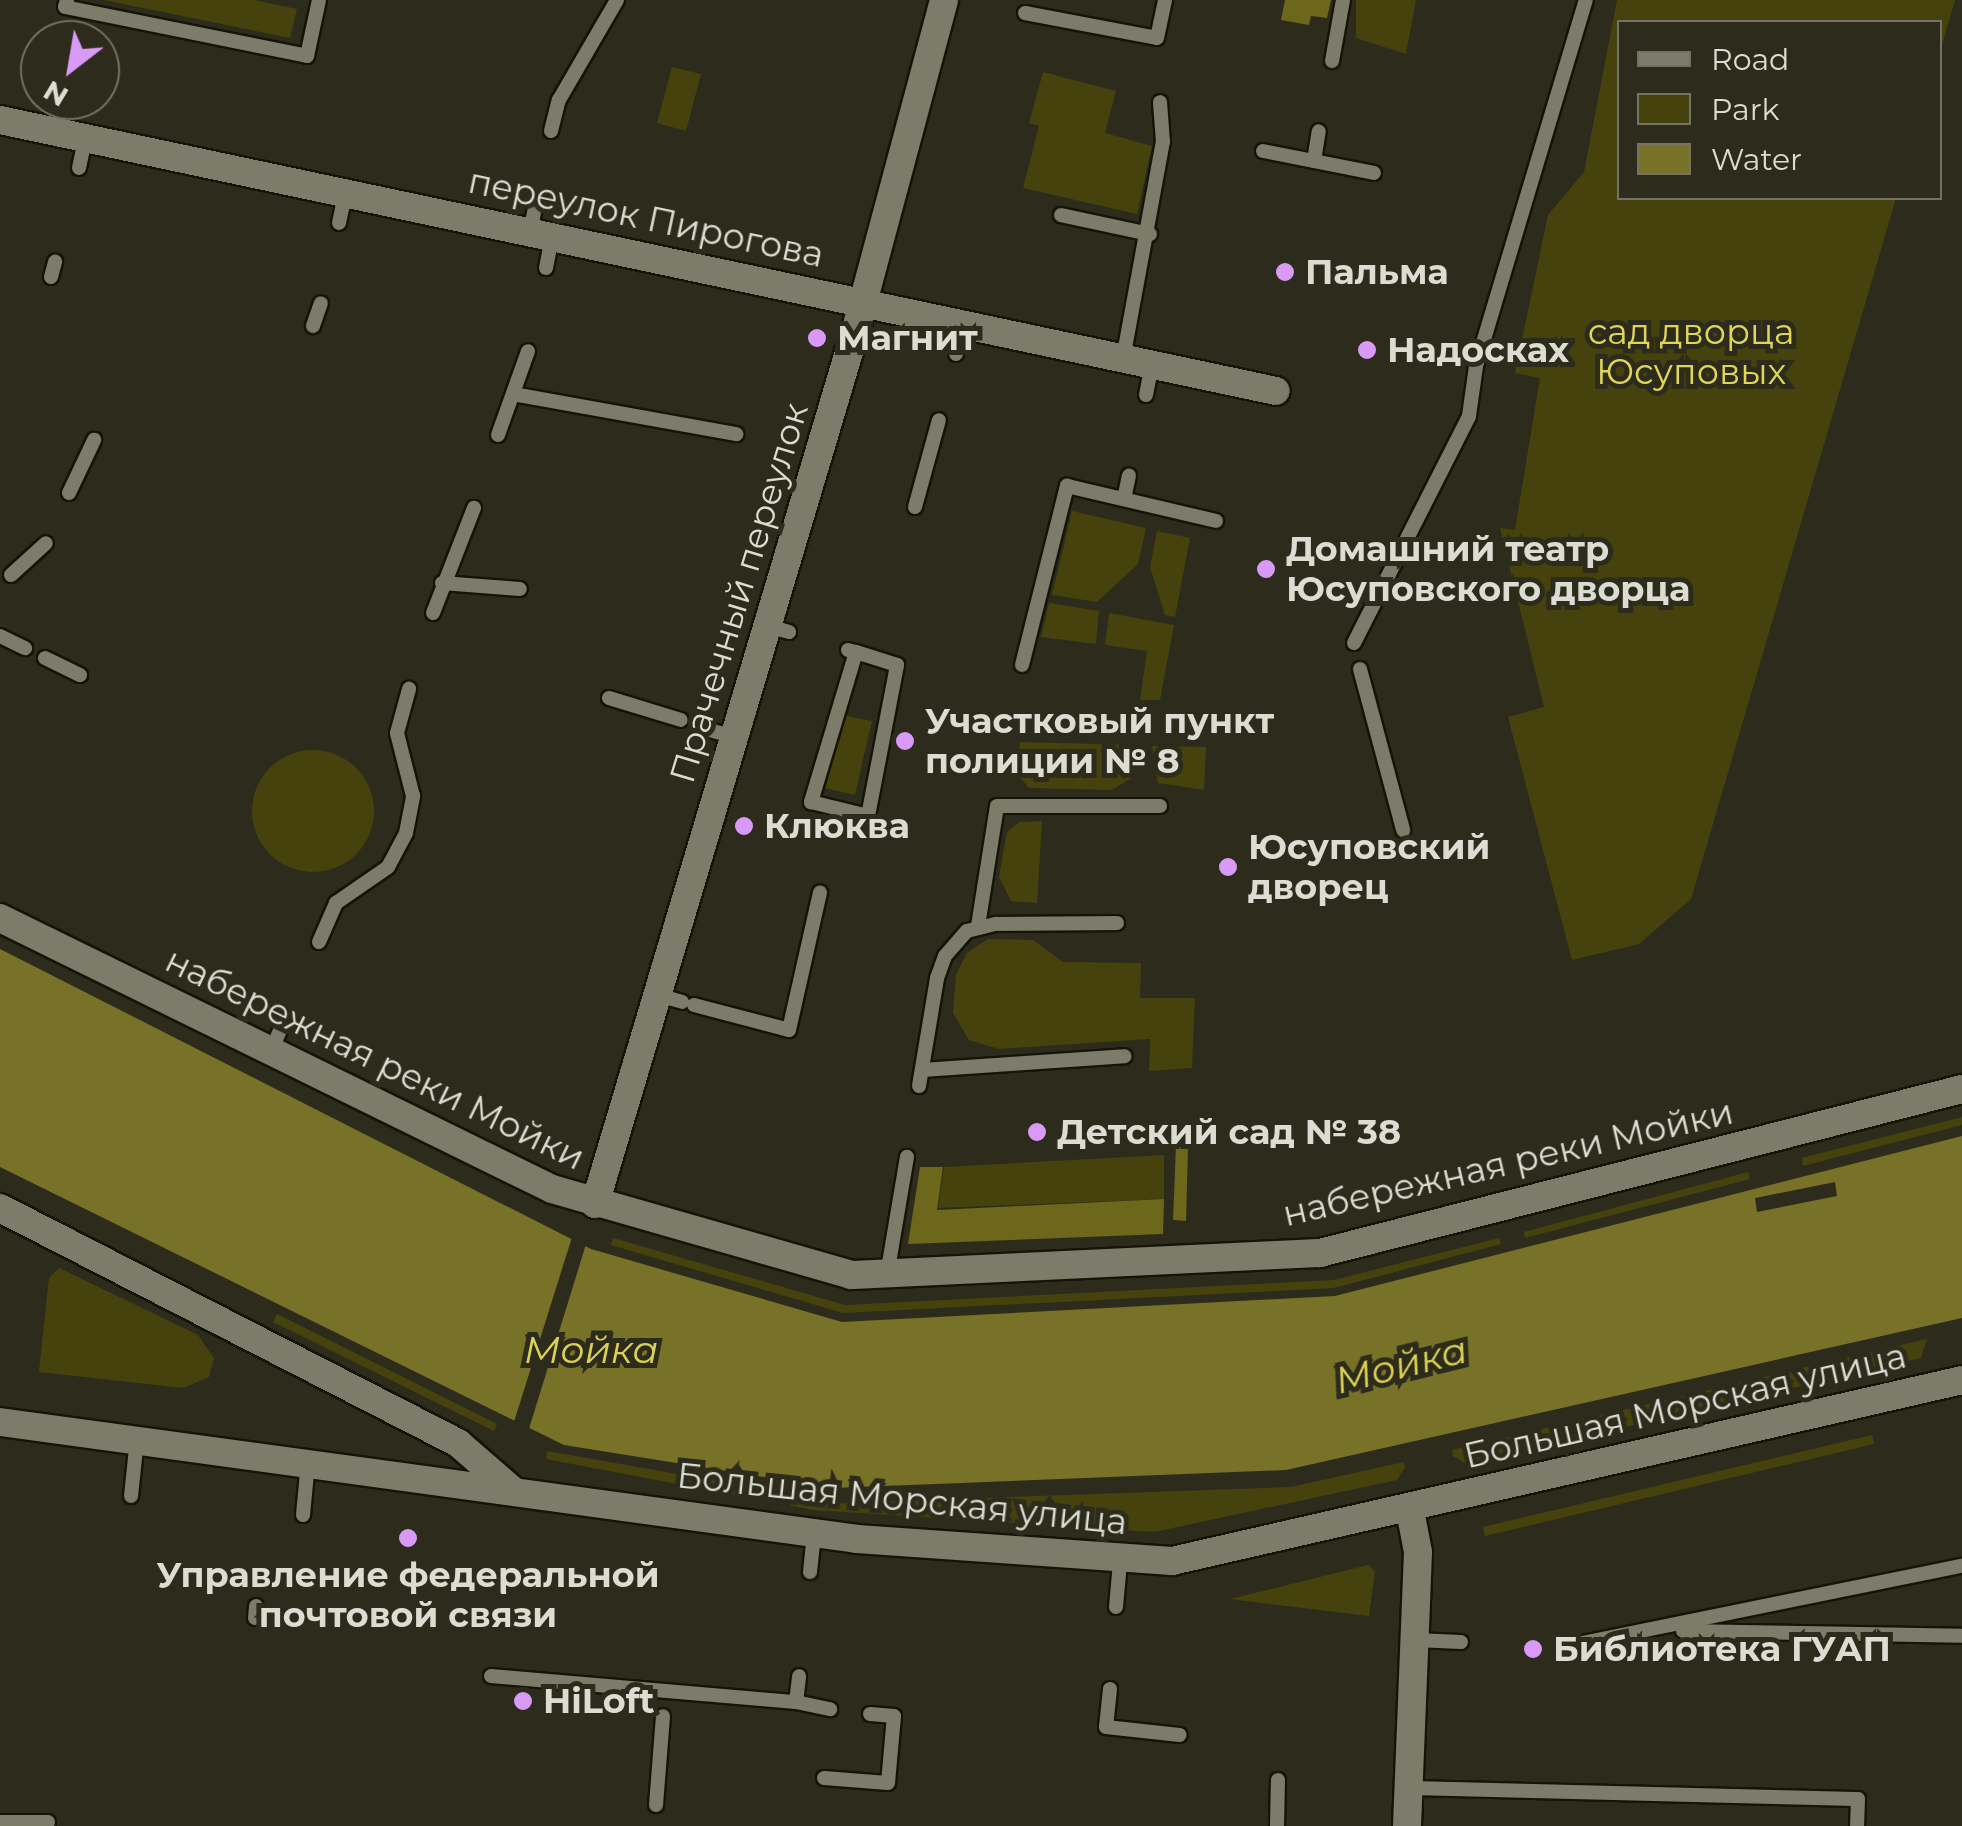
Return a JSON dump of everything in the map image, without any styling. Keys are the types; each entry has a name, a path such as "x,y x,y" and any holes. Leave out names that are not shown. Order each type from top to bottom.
{"street":[{"name":"Прачечный переулок","path":"596,1204 678,1000 724,734 778,629 809,449 864,302 938,1"},
{"name":"переулок Пирогова","path":"0,120 1276,391"},
{"name":"набережная реки Мойки","path":"0,918 275,1042 417,1128 596,1204 851,1275 1181,1264 1320,1253 1962,1090"},
{"path":"0,1208 458,1443 511,1489"},
{"name":"Большая Морская улица","path":"0,1422 511,1489 814,1534 1120,1562 1216,1554 1962,1380"},
{"path":"1407,1826 1418,1552 1410,1510"}],"lane":[{"path":"67,0 64,7 307,56 319,0"},
{"path":"551,131 558,100 617,0"},
{"path":"1025,14 1156,44 1165,0"},
{"path":"1332,61 1344,0"},
{"path":"1354,643 1469,416 1476,366 1586,0"},
{"path":"1123,359 1150,234 1163,142 1160,102"},
{"path":"1314,161 1319,131"},
{"path":"79,168 85,139"},
{"path":"1262,151 1374,172"},
{"path":"339,223 345,194"},
{"path":"536,203 546,268"},
{"path":"1061,215 1150,234"},
{"path":"313,326 321,302"},
{"path":"956,354 963,325"},
{"path":"498,435 528,351"},
{"path":"1146,395 1152,365"},
{"path":"513,394 736,434"},
{"path":"915,507 939,420"},
{"path":"70,492 94,440"},
{"path":"1124,499 1129,476"},
{"path":"1022,664 1066,486 1216,521"},
{"path":"433,613 474,508"},
{"path":"11,575 46,542"},
{"path":"442,584 520,589"},
{"path":"0,636 25,648"},
{"path":"852,651 897,664 868,816 811,802 852,651"},
{"path":"46,658 80,674"},
{"path":"1360,669 1403,830"},
{"path":"319,942 336,903 388,867 406,833 413,796 397,733 409,689"},
{"path":"609,698 681,720"},
{"path":"1125,1056 921,1078 944,956 978,926 997,806 1160,806"},
{"path":"678,1000 789,1030 820,892"},
{"path":"978,926 1117,924"},
{"path":"886,1275 907,1157"},
{"path":"131,1496 137,1439"},
{"path":"303,1515 308,1462"},
{"path":"810,1572 814,1534"},
{"path":"1116,1607 1120,1562"},
{"path":"1577,1644 1657,1631 1962,1566"},
{"path":"1657,1631 1962,1636"},
{"path":"1415,1640 1461,1642"},
{"path":"491,1676 796,1702 830,1709"},
{"path":"796,1702 799,1676"},
{"path":"1110,1689 1106,1727 1180,1735"},
{"path":"656,1806 665,1690"},
{"path":"824,1778 888,1782 894,1716 870,1714"},
{"path":"1277,1826 1278,1780"},
{"path":"1409,1788 1858,1799 1858,1826"},
{"path":"0,1822 48,1822"}],"green space":[{"path":"104,0 254,0 297,9 290,38"},
{"path":"1356,0 1416,0 1406,54 1356,38"},
{"name":"сад дворца Юсуповых","path":"1617,0 1955,0 1942,45 1942,20 1617,20 1617,200 1895,200 1691,899 1639,944 1572,960 1508,717 1544,707 1500,528 1515,530 1540,378 1515,373 1548,215 1584,172"},
{"path":"672,67 701,74 686,131 657,123"},
{"path":"1043,72 1116,91 1105,133 1152,146 1137,214 1023,188 1039,126 1029,123"},
{"path":"1072,511 1146,528 1138,564 1097,602 1052,595"},
{"path":"1157,531 1190,538 1175,617 1165,615 1150,567"},
{"path":"1049,603 1099,611 1096,644 1041,637"},
{"path":"1109,613 1174,625 1160,700 1140,700 1147,651 1105,645"},
{"path":"846,716 872,721 855,795 825,788"},
{"path":"1020,742 1135,745 1133,777 1112,790 1029,788 1017,774"},
{"path":"1152,746 1206,747 1204,790 1158,783"},
{"path":"313,750 336,755 356,768 369,788 374,811 369,834 356,854 336,867 313,872 290,867 270,854 257,834 252,811 257,788 270,768 290,755"},
{"path":"1042,821 1037,903 1011,901 999,877 1007,832 1019,822"},
{"path":"988,939 1033,940 1063,962 1141,963 1140,998 1195,998 1192,1068 1149,1071 1150,1039 999,1049 969,1040 953,1013 956,975 967,953"},
{"path":"1962,1117 1962,1125 1803,1166 1802,1158"},
{"path":"1164,1155 1164,1199 938,1208 944,1167"},
{"path":"1748,1172 1750,1179 1525,1238 1524,1232"},
{"path":"613,1238 845,1305 1334,1280 1499,1238 1501,1244 1334,1288 843,1313 611,1245"},
{"path":"59,1268 198,1335 214,1358 209,1377 183,1388 39,1372 49,1278"},
{"path":"277,1314 497,1424 494,1431 273,1322"},
{"path":"1927,1339 1921,1358 1467,1464 1453,1456 1452,1450"},
{"path":"1872,1435 1874,1444 1485,1536 1483,1527"},
{"path":"547,1451 842,1503 1291,1487 1404,1462 1405,1467 1397,1480 1154,1532 814,1510 546,1459"},
{"path":"1368,1565 1375,1571 1369,1616 1230,1599"}],"shaded area":[{"path":"1285,0 1331,0 1327,18 1311,16 1309,25 1281,20"},
{"path":"1176,1146 1188,1146 1186,1221 1173,1220"},
{"path":"920,1167 943,1167 937,1210 1164,1199 1163,1234 908,1244"}],"water":[{"name":"Мойка","path":"0,949 591,1249 842,1322 1335,1296 1962,1136 1962,1318 1286,1470 833,1488 564,1445 0,1167"}],"pier":[{"path":"1835,1182 1837,1196 1757,1212 1755,1198"},
{"path":"573,1234 587,1241 528,1432 513,1425"}],"place":[{"name":"Пальма","path":"1285,272"},
{"name":"Магнит","path":"817,338"},
{"name":"Надосках","path":"1367,350"},
{"name":"Домашний театр Юсуповского дворца","path":"1266,569"},
{"name":"Участковый пункт полиции № 8","path":"905,741"},
{"name":"Клюква","path":"744,826"},
{"name":"Юсуповский дворец","path":"1228,867"},
{"name":"Детский сад № 38","path":"1037,1132"},
{"name":"Управление федеральной почтовой связи","path":"408,1538"},
{"name":"Библиотека ГУАП","path":"1533,1649"},
{"name":"HiLoft","path":"523,1701"}]}
